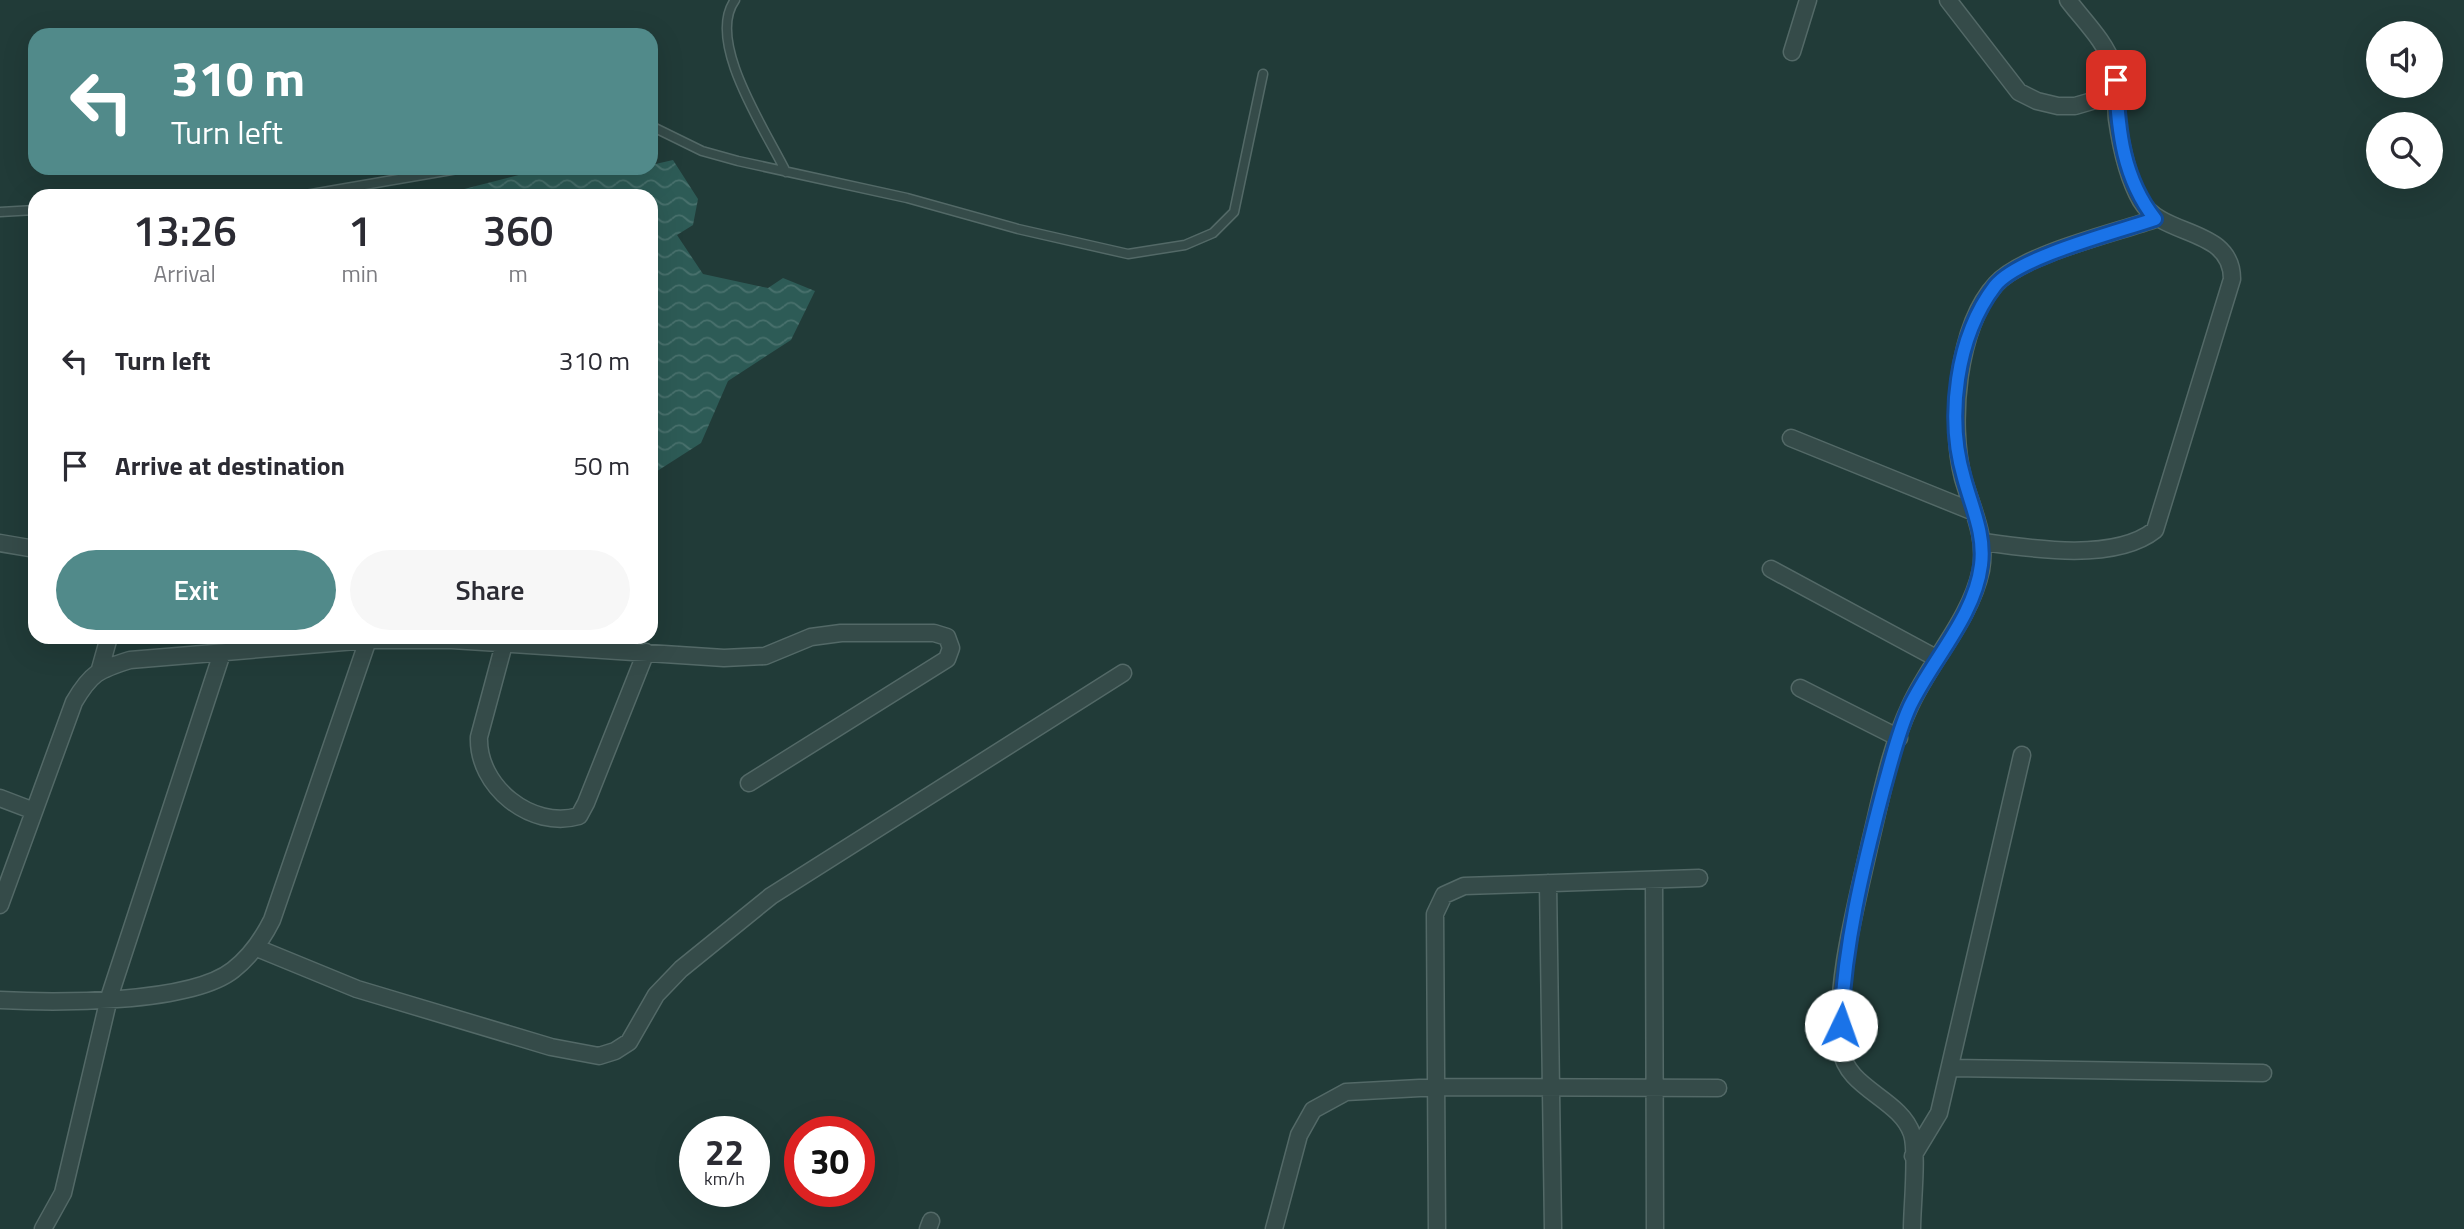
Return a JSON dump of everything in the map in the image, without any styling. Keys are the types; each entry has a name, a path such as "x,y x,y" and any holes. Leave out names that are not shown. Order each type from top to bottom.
{"street":[{"path":"1792,52 1808,0"},
{"path":"1948,0 2019,92 2037,101 2059,106 2075,106 2116,94"},
{"path":"1983,542 2022,547 2096,549 2121,547 2144,539 2155,530 2218,327 2232,268 2228,258 2203,237 2155,219 2141,201 2127,167 2117,119 2113,65 2068,0"},
{"path":"1912,1229 1912,1135 1904,1120 1848,1068 1841,1052 1842,989 1858,898 1899,738 1909,708 1973,599 1981,568 1983,542 1959,452 1956,407 1960,366 1996,284 2023,266 2155,219"},
{"path":"1791,438 1975,512"},
{"path":"0,543 28,548"},
{"path":"1771,569 1936,658"},
{"path":"646,652 579,816 564,820 526,810 499,792 485,774 478,752 479,737 504,644 646,652 724,658 765,656 811,637 841,633 934,633 947,637 951,648 947,659 749,783"},
{"path":"100,669 107,644"},
{"path":"0,905 74,702 87,679 100,669 130,660 316,644"},
{"path":"0,1000 52,1003 160,994 204,984 231,972 257,948 272,920 366,644"},
{"path":"43,1229 63,1193 109,998 222,653"},
{"path":"257,948 357,989 538,1043 599,1056 615,1051 629,1042 651,1002 681,969 761,904 1123,673"},
{"path":"1800,688 1899,738"},
{"path":"1913,1157 1939,1113 2022,755"},
{"path":"0,798 34,811"},
{"path":"1437,1229 1435,915 1444,895 1464,886 1699,878"},
{"path":"1654,880 1655,1229"},
{"path":"1548,883 1548,1087 1553,1229"},
{"path":"1951,1068 2263,1073"},
{"path":"1273,1229 1299,1135 1313,1110 1346,1092 1438,1087 1718,1088"}],"lane":[{"path":"735,0 726,15 725,33 732,62 786,172"},
{"path":"658,129 702,151 907,198 1018,229 1128,254 1185,245 1213,233 1234,212 1263,74"},
{"path":"341,189 422,175"},
{"path":"0,212 28,210"}],"water":[{"path":"673,160 698,199 693,225 677,235 703,274 768,288 783,278 815,291 791,340 728,381 701,443 658,471 658,189 464,189 519,175 658,175 658,163"}],"route":[{"path":"1841,1025 1842,989 1858,898 1893,757 1909,708 1973,599 1981,568 1983,542 1963,475 1957,441 1956,407 1960,366 1968,341 1983,305 1996,284 2023,266 2058,251 2155,219 2141,201 2127,167 2117,119 2116,80"}]}
